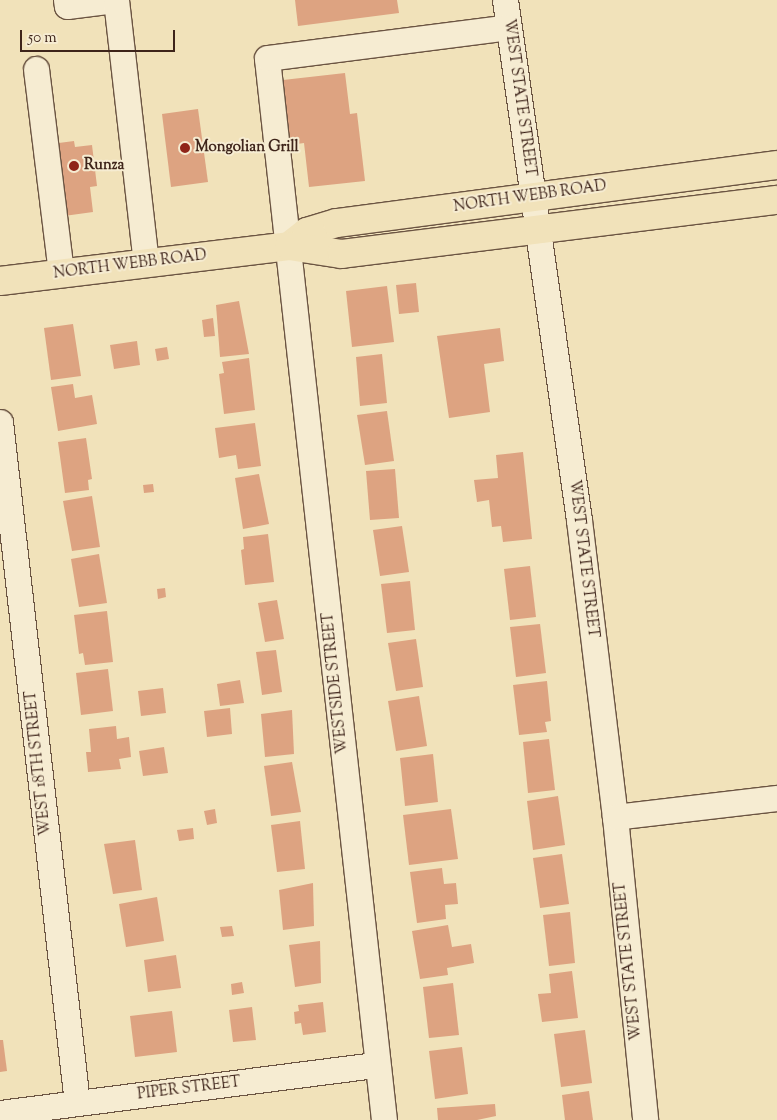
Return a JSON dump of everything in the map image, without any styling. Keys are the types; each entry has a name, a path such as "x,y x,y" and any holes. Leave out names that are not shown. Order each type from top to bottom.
{"main road":[{"name":"NORTH WEBB ROAD","path":"289,246 307,232 328,225 532,196 777,165"},
{"name":"NORTH WEBB ROAD","path":"0,281 289,246 342,254 777,200"}],"street":[{"path":"66,0 67,6 115,0 146,263"},
{"name":"WEST STATE STREET","path":"505,0 579,520 615,817 645,1120"},
{"name":"WESTSIDE STREET","path":"384,1120 267,58 508,27"},
{"path":"36,69 60,273"},
{"name":"WEST 18TH STREET","path":"0,422 77,1103"},
{"path":"615,817 777,798"},
{"name":"PIPER STREET","path":"0,1113 378,1065"}],"building":[{"path":"295,0 397,0 399,13 298,26"},
{"path":"345,73 350,114 357,113 365,181 309,187 304,143 290,145 283,80"},
{"name":"Mongolian Grill","path":"198,109 208,182 171,187 162,114"},
{"name":"Runza","path":"74,141 75,147 92,145 97,186 90,187 93,212 64,216 51,144"},
{"path":"416,283 419,312 399,314 396,285"},
{"path":"387,286 394,342 352,347 346,291"},
{"path":"239,301 249,354 220,357 216,305"},
{"path":"213,318 215,336 204,337 202,320"},
{"path":"73,324 81,376 51,380 44,328"},
{"path":"500,328 504,361 484,364 490,412 449,418 437,336"},
{"path":"137,341 140,365 114,369 110,345"},
{"path":"167,347 169,359 157,361 155,349"},
{"path":"382,354 387,403 360,406 356,357"},
{"path":"249,358 255,410 224,414 219,374 224,373 222,362"},
{"path":"73,384 75,398 92,395 97,424 58,431 51,387"},
{"path":"387,411 394,461 365,465 357,415"},
{"path":"255,423 261,466 238,469 236,455 219,458 215,428"},
{"path":"86,438 92,479 88,480 89,490 65,493 58,442"},
{"path":"523,452 532,539 503,542 501,526 492,527 489,500 477,502 474,480 498,478 496,455"},
{"path":"395,469 399,518 370,520 366,471"},
{"path":"259,474 269,524 243,529 235,478"},
{"path":"153,484 154,492 144,493 143,485"},
{"path":"92,496 100,547 72,551 63,501"},
{"path":"402,526 409,572 380,576 373,530"},
{"path":"268,534 274,582 245,585 241,550 244,549 243,537"},
{"path":"99,554 107,603 79,607 71,559"},
{"path":"530,566 536,617 510,620 504,569"},
{"path":"410,581 415,630 387,633 381,584"},
{"path":"165,588 166,597 158,599 157,589"},
{"path":"277,600 284,639 265,642 258,603"},
{"path":"107,611 113,662 85,665 83,653 79,654 74,615"},
{"path":"540,624 546,673 516,677 510,627"},
{"path":"416,639 423,687 396,691 388,643"},
{"path":"276,650 282,692 262,695 256,652"},
{"path":"108,669 113,711 81,715 76,673"},
{"path":"240,680 244,703 220,706 217,684"},
{"path":"547,681 551,721 545,722 547,732 519,735 513,685"},
{"path":"163,688 166,713 141,716 138,691"},
{"path":"419,696 427,746 396,751 388,701"},
{"path":"230,708 232,734 207,737 204,711"},
{"path":"292,710 294,754 265,757 261,714"},
{"path":"116,726 117,739 129,737 131,757 119,759 121,769 88,772 86,752 91,752 89,729"},
{"path":"549,739 555,790 528,793 523,742"},
{"path":"164,747 168,773 143,776 139,751"},
{"path":"433,754 438,802 405,806 400,758"},
{"path":"292,762 301,812 271,816 264,766"},
{"path":"558,796 565,845 533,850 527,801"},
{"path":"215,809 217,823 207,825 204,811"},
{"path":"451,809 458,859 409,865 403,815"},
{"path":"300,821 305,869 277,872 271,825"},
{"path":"193,828 194,839 179,841 177,830"},
{"path":"135,840 142,890 113,894 104,844"},
{"path":"562,854 569,904 540,908 533,858"},
{"path":"442,868 444,884 456,883 458,904 445,905 446,919 417,923 410,872"},
{"path":"313,883 314,926 283,930 279,890"},
{"path":"157,897 164,941 126,947 119,904"},
{"path":"570,912 575,963 549,966 543,915"},
{"path":"448,925 452,947 471,944 474,963 447,968 448,975 420,979 412,931"},
{"path":"232,926 234,936 222,937 220,927"},
{"path":"320,941 321,983 295,987 289,945"},
{"path":"176,955 181,988 148,992 144,960"},
{"path":"572,971 578,1018 542,1022 538,994 551,993 549,974"},
{"path":"242,982 244,993 232,995 231,984"},
{"path":"453,983 459,1035 429,1038 423,987"},
{"path":"323,1002 326,1032 303,1035 301,1023 295,1024 294,1012 299,1011 298,1005"},
{"path":"252,1007 256,1040 233,1042 229,1010"},
{"path":"172,1011 177,1052 135,1057 130,1016"},
{"path":"585,1030 592,1083 561,1087 554,1034"},
{"path":"0,1040 3,1040 7,1071 0,1072"},
{"path":"462,1047 468,1094 435,1099 429,1051"},
{"path":"589,1091 593,1120 565,1120 562,1095"},
{"path":"495,1104 496,1116 477,1120 438,1120 437,1108"}],"place":[{"name":"Mongolian Grill","path":"185,148"},
{"name":"Runza","path":"74,166"}]}
